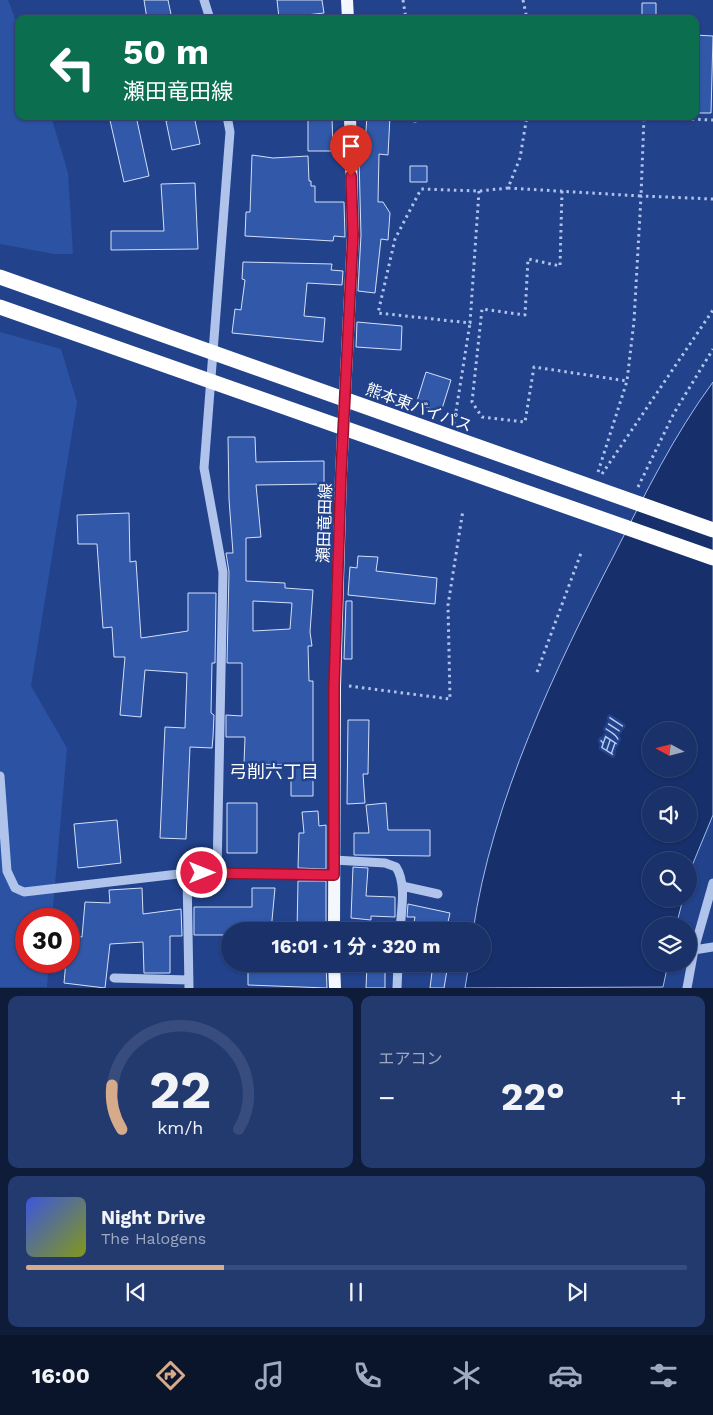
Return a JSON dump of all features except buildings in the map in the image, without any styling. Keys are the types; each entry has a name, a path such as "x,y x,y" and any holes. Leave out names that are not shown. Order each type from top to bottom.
{"highway":[{"name":"熊本東バイパス","path":"0,277 713,530"},
{"path":"0,307 713,558"}],"main road":[{"path":"347,0 348,15"},
{"name":"瀬田竜田線","path":"334,922 334,687 341,474 353,235 350,120"},
{"path":"334,972 335,988"}],"street":[{"path":"204,0 209,15"},
{"path":"217,873 223,572 204,468 230,132 228,120"},
{"path":"0,776 7,872 15,888 24,892 187,873 334,875"},
{"path":"334,860 391,864 399,871 402,886 400,922"},
{"path":"114,978 189,984 187,873"},
{"path":"697,939 713,883"},
{"path":"402,886 438,894"},
{"path":"697,950 713,947"},
{"path":"397,988 398,972"},
{"path":"687,988 690,972"}],"path":[{"path":"403,0 405,15"},
{"path":"524,0 526,15"},
{"path":"699,119 713,120"},
{"path":"508,188 520,158 527,120"},
{"path":"594,487 627,381 634,321 644,120"},
{"path":"470,323 378,313 395,239 421,189 479,191 508,188 713,199"},
{"path":"451,437 470,323 479,191"},
{"path":"562,191 560,266 528,259 525,315 482,309 472,402 482,417 525,422 534,367 627,381"},
{"path":"594,487 713,310"},
{"path":"631,501 674,413 713,349"},
{"path":"345,686 450,699 448,605 463,510"},
{"path":"537,672 581,553"}],"shaded area":[{"path":"0,0 8,0 15,18 15,120 52,120 68,173 73,254 54,254 0,244"},
{"path":"0,332 61,349 77,402 31,686 67,748 53,908 15,908 15,973 48,973 47,987 0,987"}],"water":[{"name":"白川","path":"713,382 713,815 697,854 697,852 642,852 642,907 681,907 678,917 642,917 642,972 666,972 663,987 465,988 468,972 491,972 491,922 475,922 482,882 510,785 549,689 592,597 637,509 685,423"}],"district":[{"name":"弓削六丁目","path":"274,772"}],"route":[{"path":"202,873 334,875 334,687 341,474 353,235 351,176"}]}
